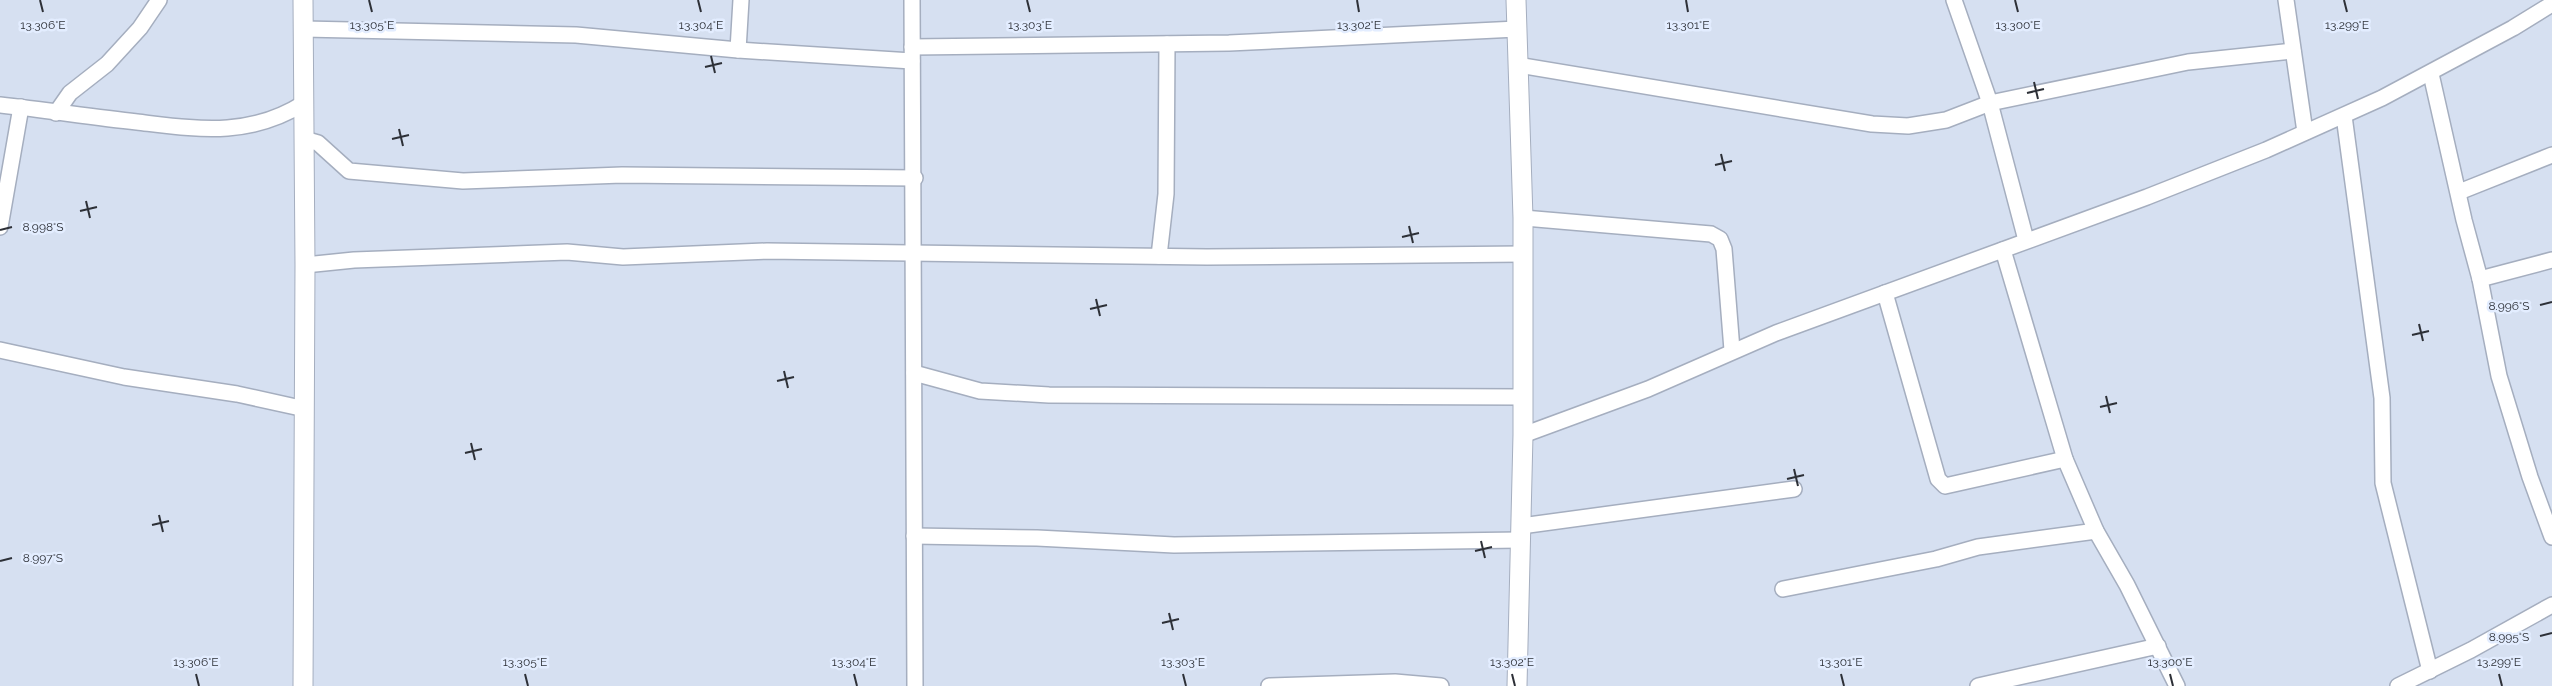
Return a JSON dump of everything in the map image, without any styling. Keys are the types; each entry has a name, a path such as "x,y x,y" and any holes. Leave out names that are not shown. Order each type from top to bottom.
{"street":[{"path":"56,113 70,93 107,64 140,28 160,0"},
{"path":"303,0 305,265 303,686"},
{"path":"738,50 741,0"},
{"path":"912,0 915,178 915,686"},
{"path":"1516,0 1523,218 1523,435 1517,686"},
{"path":"1954,0 1990,103 2026,240"},
{"path":"2286,0 2304,132"},
{"path":"1523,435 1648,389 1732,350 2026,240 2147,197 2266,150 2344,116 2431,74 2552,4"},
{"path":"304,29 576,35 738,50 912,54 1229,43 1516,29"},
{"path":"1159,256 1166,194 1167,44"},
{"path":"1518,65 1872,124 1908,126 1946,120 1990,103 2188,62 2293,51"},
{"path":"2431,74 2480,279 2499,376 2530,477 2552,538"},
{"path":"0,104 56,113 198,130 223,130 269,121 284,116 304,103"},
{"path":"0,228 21,107"},
{"path":"2344,116 2382,398 2383,483 2430,671"},
{"path":"304,138 318,143 349,170 463,181 622,175 915,178"},
{"path":"2459,192 2552,155"},
{"path":"1523,218 1711,234 1720,239 1724,249 1732,350"},
{"path":"2003,250 2066,459 2096,532 2158,646 2177,686"},
{"path":"305,265 354,260 568,252 623,257 767,251 1159,256 1523,254"},
{"path":"2480,279 2552,260"},
{"path":"1885,293 1938,479 1945,486 2066,459"},
{"path":"0,350 124,377 237,394 305,409"},
{"path":"914,372 980,390 1049,395 1523,398"},
{"path":"914,536 1037,538 1174,546 1520,533 1794,489"},
{"path":"1784,589 1936,559 1978,547 2096,532"},
{"path":"2398,686 2430,671 2552,604"},
{"path":"1978,686 2158,646"},
{"path":"1269,686 1395,682 1441,686"}]}
